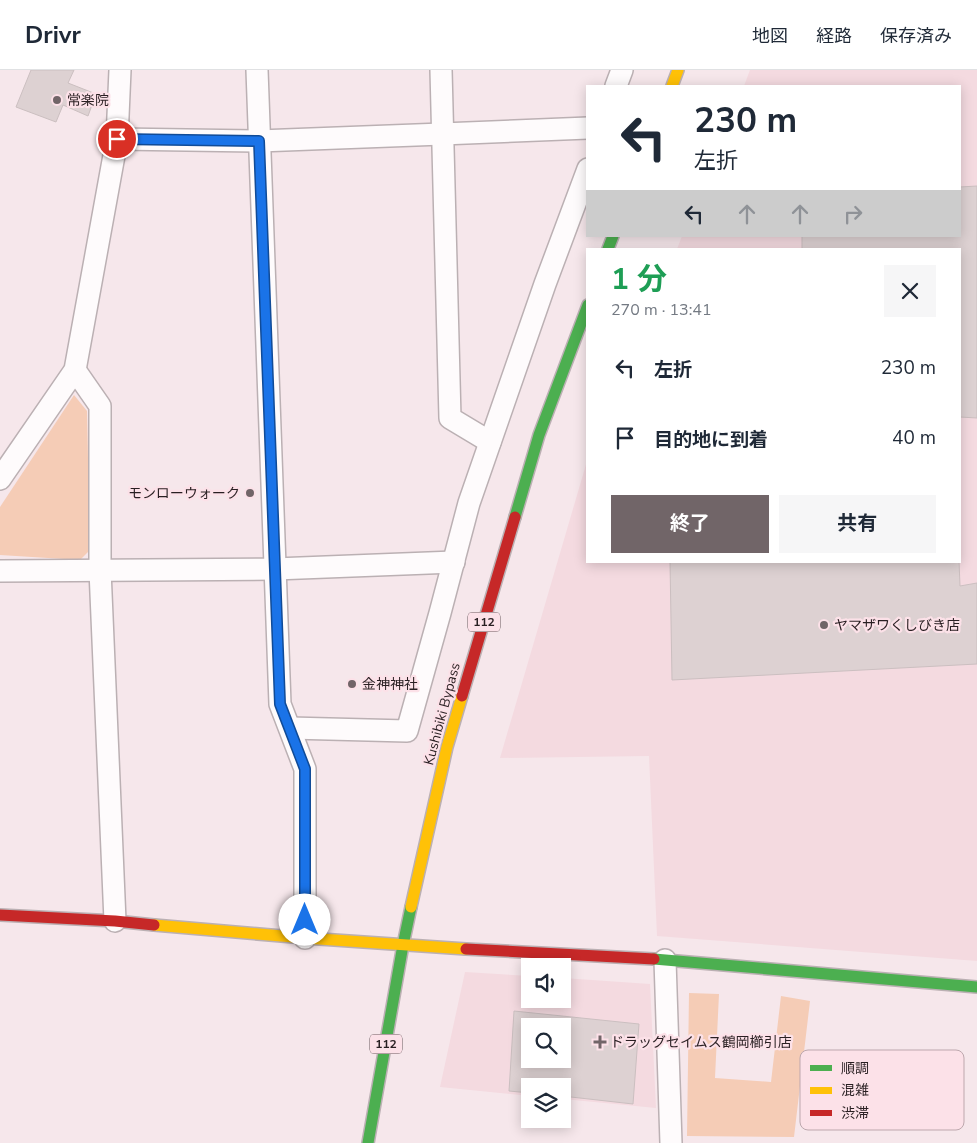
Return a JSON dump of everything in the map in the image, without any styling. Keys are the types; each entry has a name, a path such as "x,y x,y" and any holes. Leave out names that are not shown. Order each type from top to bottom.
{"main road":[{"path":"672,85 678,70"},
{"name":"Kushibiki Bypass","path":"368,1143 403,945 447,747 539,435 586,310"},
{"path":"0,915 115,921 403,945 666,960 977,987"}],"street":[{"path":"0,479 75,370 117,139 120,70"},
{"path":"257,70 280,704 305,769 305,938"},
{"path":"441,70 450,418 490,442"},
{"path":"616,85 622,70"},
{"path":"117,139 259,141 586,128"},
{"path":"290,728 407,731 469,503 586,174"},
{"path":"75,370 100,406 100,570 115,921"},
{"path":"0,571 275,569 454,562"},
{"path":"666,960 671,1143"}],"shaded area":[{"path":"750,70 977,70 977,961 657,936 649,756 500,758 586,464 586,563 961,563 961,248 677,248 682,237 961,237 961,85 744,85"},
{"path":"74,395 87,411 90,550 80,560 0,555 0,507"},
{"path":"465,972 521,975 521,1008 571,1008 571,979 650,984 656,1108 571,1100 571,1078 521,1078 521,1095 440,1087"},
{"path":"689,993 719,994 715,1078 771,1082 781,996 810,1001 804,1050 800,1050 800,1086 794,1137 687,1136"}],"building":[{"name":"常楽院","path":"31,70 74,70 68,83 96,94 88,116 63,105 56,122 16,107"},
{"path":"977,186 977,418 961,417 961,248 802,248 802,237 961,237 961,187"},
{"name":"ヤマザワくしびき店","path":"670,563 959,563 960,586 977,583 977,664 672,680"},
{"name":"ドラッグセイムス鶴岡櫛引店","path":"514,1011 639,1024 633,1104 571,1097 571,1078 521,1078 521,1092 509,1091"}],"traffic: fast":[{"path":"608,248 613,237"},
{"path":"515,517 539,435 586,310"},
{"path":"368,1143 411,907"},
{"path":"654,959 977,987"}],"traffic: slow":[{"path":"672,85 678,70"},
{"path":"411,907 447,747 462,696"},
{"path":"154,925 466,949"}],"traffic: jam":[{"path":"462,696 515,517"},
{"path":"0,915 154,925"},
{"path":"466,949 654,959"}],"place":[{"name":"常楽院","path":"57,100"},
{"name":"モンローウォーク","path":"250,493"},
{"name":"ヤマザワくしびき店","path":"824,625"},
{"name":"金神神社","path":"352,684"},
{"name":"ドラッグセイムス鶴岡櫛引店","path":"600,1042"}],"route":[{"path":"117,139 259,141 280,704 305,769 305,920"}]}
